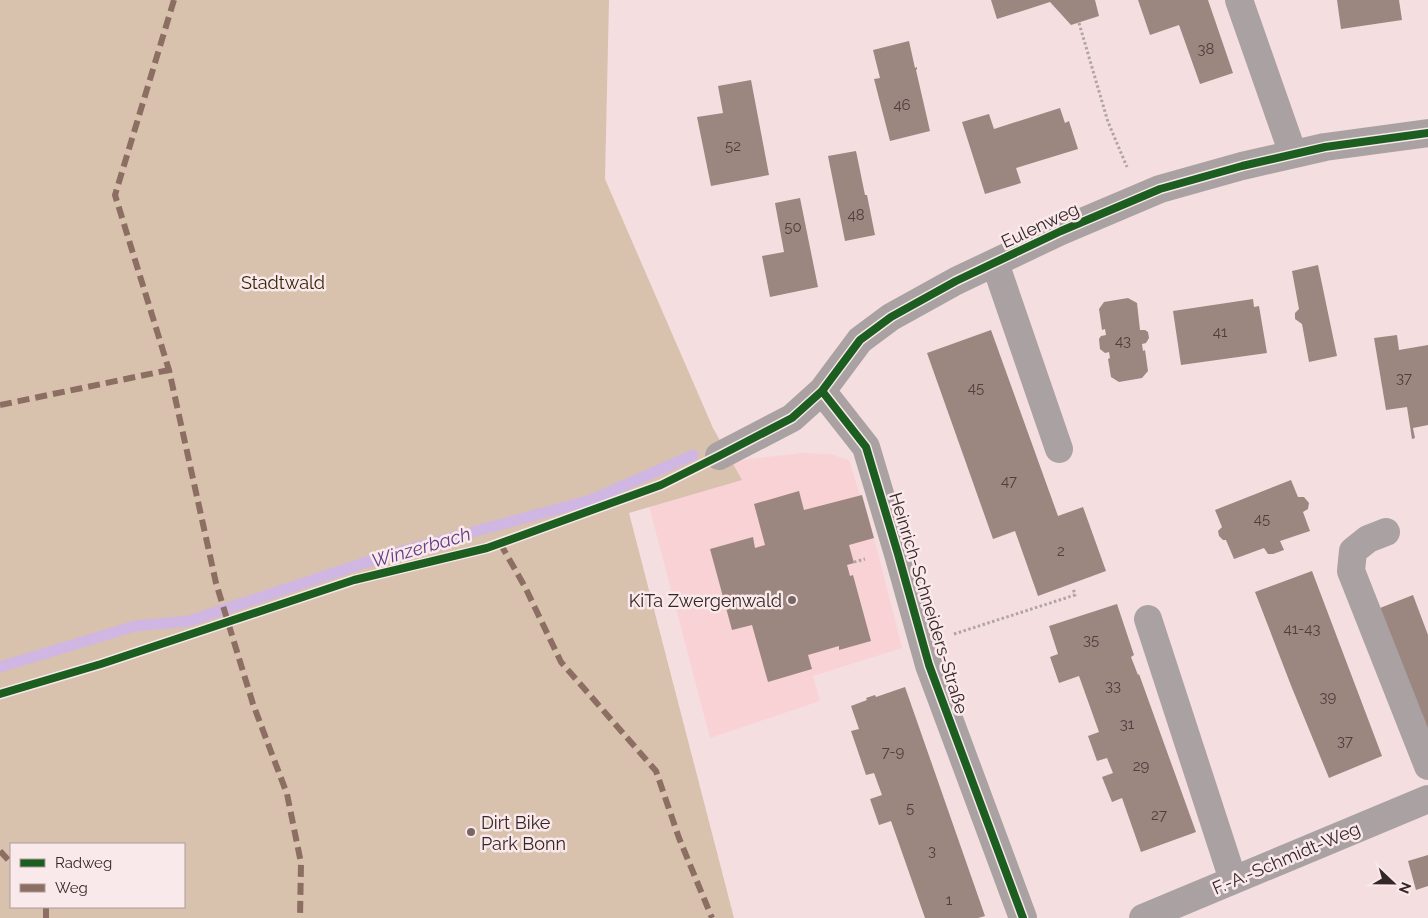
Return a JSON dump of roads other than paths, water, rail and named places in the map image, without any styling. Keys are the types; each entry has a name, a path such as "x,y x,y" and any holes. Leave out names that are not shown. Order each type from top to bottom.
{"street":[{"path":"1239,0 1293,154"},
{"name":"Eulenweg","path":"719,456 792,418 822,391 860,340 890,317 1061,231 1160,189 1325,147 1428,132"},
{"path":"995,263 1059,449"},
{"name":"Heinrich-Schneiders-Straße","path":"822,391 866,447 923,645 942,702 1023,918"},
{"path":"1386,532 1368,539 1353,551 1351,571 1428,766"},
{"path":"1148,619 1233,880"},
{"name":"F.-A.-Schmidt-Weg","path":"1143,918 1428,799"}],"waterway":[{"name":"Winzerbach","path":"0,667 135,626 189,621 391,554 591,500 693,455"}],"place":[{"name":"KiTa Zwergenwald","path":"792,600"},
{"name":"Dirt Bike Park Bonn","path":"471,832"}],"park label":[{"name":"Stadtwald","path":"283,282"}]}
